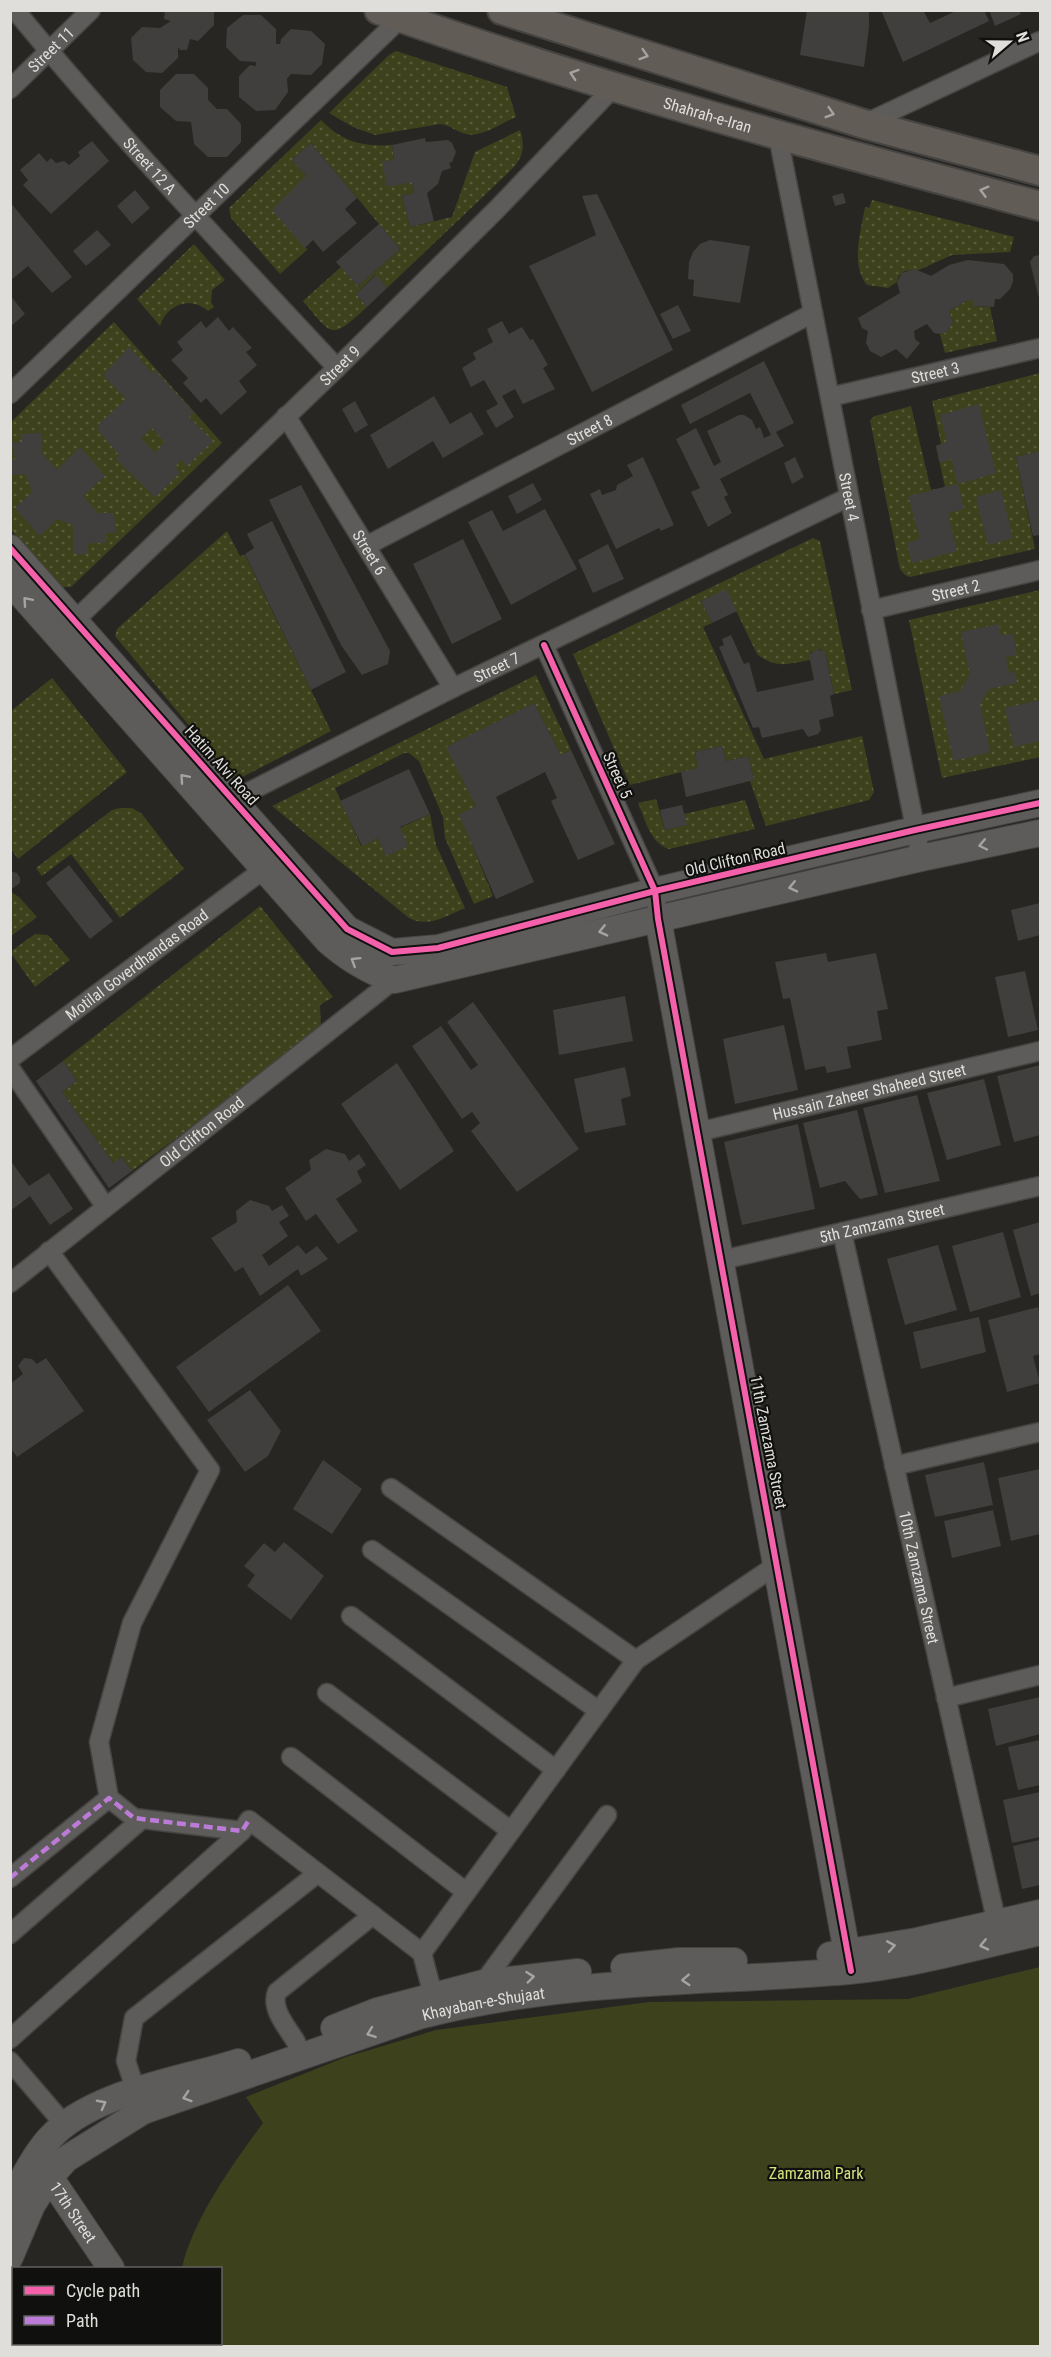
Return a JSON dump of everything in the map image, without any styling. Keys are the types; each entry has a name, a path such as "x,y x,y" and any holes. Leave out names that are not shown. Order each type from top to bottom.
{"main road":[{"path":"501,10 545,17 864,124 1041,171"},
{"name":"Shahrah-e-Iran","path":"390,14 614,87 778,136 1041,206"}],"street":[{"name":"Street 12 A","path":"15,10 49,52 197,217 337,368"},
{"name":"Street 11","path":"10,89 91,10"},
{"name":"Street 10","path":"10,394 197,217 390,14"},
{"path":"864,124 1041,41"},
{"name":"Street 9","path":"66,628 337,368 497,209 614,87"},
{"name":"Street 4","path":"778,136 921,858"},
{"name":"Street 8","path":"366,546 813,313"},
{"name":"Street 3","path":"830,397 1041,348"},
{"name":"Street 6","path":"286,416 453,688"},
{"name":"Street 7","path":"223,805 453,688 849,497"},
{"name":"Hatim Alvi Road","path":"10,548 66,628 223,805 347,929 392,952 438,948"},
{"name":"Street 2","path":"871,610 1041,570"},
{"name":"Hatim Alvi Road","path":"10,582 66,628"},
{"name":"Street 5","path":"544,645 655,891 658,919"},
{"name":"Old Clifton Road","path":"10,1282 394,980 438,948 655,891 1041,803"},
{"name":"Hatim Alvi Road","path":"223,805 263,870"},
{"name":"Old Clifton Road","path":"394,980 1041,832"},
{"path":"263,870 340,952 375,973 394,980"},
{"name":"Motilal Goverdhandas Road","path":"10,1059 263,870"},
{"name":"11th Zamzama Street","path":"658,919 778,1564 849,1962"},
{"name":"Hussain Zaheer Shaheed Street","path":"698,1132 1041,1051"},
{"path":"10,1068 105,1206"},
{"name":"5th Zamzama Street","path":"722,1260 1041,1186"},
{"name":"10th Zamzama Street","path":"842,1232 997,1924"},
{"path":"49,1251 210,1470 132,1623 99,1742 109,1798 134,1818 242,1831"},
{"path":"894,1466 1041,1432"},
{"path":"391,1488 636,1660"},
{"path":"372,1550 599,1711"},
{"path":"422,1953 636,1660 778,1564"},
{"path":"351,1616 556,1770"},
{"path":"946,1698 1041,1675"},
{"path":"327,1693 511,1831"},
{"path":"291,1757 466,1892"},
{"path":"10,1878 109,1798"},
{"path":"483,1983 607,1815"},
{"path":"10,1934 142,1819"},
{"path":"10,2039 242,1831 249,1820 422,1953 433,1995"},
{"path":"136,2091 126,2061 134,2018 318,1873"},
{"name":"Khayaban-e-Shujaat","path":"10,2206 36,2156 48,2139 64,2124 110,2100 220,2068 377,2011 433,1995 483,1983 679,1961 849,1962 1041,1913"},
{"path":"296,2042 275,2006 277,1992 373,1915"},
{"name":"Khayaban-e-Shujaat","path":"10,2257 32,2205 50,2177 66,2158 143,2111 419,2016 451,2007 617,1984 949,1953 1041,1932"},
{"path":"10,2061 64,2124"},
{"name":"17th Street","path":"36,2156 110,2267"}],"green space":[{"path":"396,51 507,87 516,117 472,135 440,124 375,135 353,127 329,113 389,55"},
{"path":"321,120 337,133 354,142 392,145 394,160 383,162 387,186 412,182 414,193 402,196 410,227 452,217 475,152 520,130 523,141 521,155 512,169 387,288 375,275 356,294 367,307 346,325 333,330 321,322 303,301 341,267 358,286 400,249 311,143 292,160 306,176 305,248 308,249 280,274 231,218 229,208"},
{"path":"872,200 1014,237 1010,252 952,255 919,270 905,271 899,276 897,282 888,288 867,285 859,267 858,247 865,207 869,208"},
{"path":"194,244 225,280 212,290 211,302 214,307 208,311 194,304 180,305 168,312 160,326 137,299"},
{"path":"968,300 973,300 973,306 990,307 997,341 945,353 940,334 947,332 953,322 949,311"},
{"path":"114,322 222,443 71,587 61,587 11,530 10,423"},
{"path":"1040,373 1040,451 1016,457 1035,549 910,577 905,575 900,569 870,420 875,416 911,406 931,490 945,487 936,446 941,444 932,401"},
{"path":"227,531 240,556 245,555 331,731 235,781 115,636 117,629"},
{"path":"813,538 820,541 852,690 834,694 826,655 820,649 810,653 810,660 788,664 776,664 757,654 726,590 701,601 712,623 703,627 764,759 862,736 874,792 869,800 766,826 750,781 754,780 748,756 726,761 722,746 695,752 698,768 630,785 573,654"},
{"path":"1040,590 1040,757 942,778 909,620"},
{"path":"536,675 571,750 561,755 534,703 447,747 476,806 460,815 493,896 474,904 445,838 443,817 419,761 409,753 404,753 335,788 361,846 430,814 436,845 465,908 444,917 424,922 409,918 272,806"},
{"path":"52,678 127,772 18,859 11,849 11,711"},
{"path":"656,799 665,830 686,825 684,814 745,800 755,829 669,849 657,842 638,803"},
{"path":"132,808 142,814 184,869 120,918 71,854 42,876 36,868 112,810"},
{"path":"11,892 19,897 37,917 11,936"},
{"path":"260,906 333,997 320,1005 321,1030 132,1171 122,1157 113,1163 62,1092 77,1081 63,1061"},
{"path":"35,934 48,935 70,960 35,987 10,952"},
{"name":"Zamzama Park","path":"1040,1967 1040,2346 193,2345 222,2345 222,2267 182,2267 195,2230 215,2192 263,2123 246,2097 346,2057 436,2030 649,2002 908,1999"}],"building":[{"path":"165,10 214,10 214,25 198,41 190,39 187,50 180,50 178,47 178,58 162,73 146,72 133,60 131,38 142,27 160,28 171,21 164,19"},
{"path":"807,10 869,10 864,67 800,55"},
{"path":"881,10 923,10 930,23 958,10 984,10 989,21 903,62"},
{"path":"989,10 1019,10 1021,14 995,26"},
{"path":"243,15 261,15 276,29 276,44 280,44 281,39 291,29 311,31 325,44 322,64 311,75 291,74 287,79 288,92 275,110 256,111 239,97 239,76 250,65 256,66 256,62 240,61 226,47 227,28"},
{"path":"176,74 194,74 208,88 208,100 217,109 227,109 241,124 241,142 227,157 208,157 194,144 191,122 176,121 160,107 160,90"},
{"path":"425,138 426,142 448,140 456,152 452,162 449,163 451,168 442,171 438,184 427,193 434,221 410,227 402,196 414,193 412,182 387,187 382,161 394,160 392,145"},
{"path":"92,141 109,161 51,214 23,185 28,180 20,170 39,153 47,162 51,158 56,163 64,161 69,165 80,156 78,152"},
{"path":"311,143 357,198 345,209 357,223 323,252 313,240 305,248 272,210 306,176 292,160"},
{"path":"135,190 150,208 132,224 117,206"},
{"path":"843,193 846,203 835,206 832,196"},
{"path":"597,194 673,350 592,392 529,266 596,235 582,196"},
{"path":"10,202 72,277 52,293 28,266 10,281"},
{"path":"379,224 400,249 358,286 336,262"},
{"path":"97,230 111,245 86,266 73,251"},
{"path":"710,240 750,246 740,303 693,296 694,280 688,279 689,262 693,252 700,244"},
{"path":"1040,255 1040,302 1030,262 1034,256"},
{"path":"968,260 1004,264 1013,274 1010,289 1000,299 995,299 994,307 973,306 973,300 968,300 949,311 953,322 947,332 934,333 927,324 914,331 915,339 920,343 907,359 896,349 881,357 870,351 866,343 868,331 862,328 858,318 900,293 897,282 902,273 915,269 931,276 949,265"},
{"path":"376,275 387,288 367,307 356,294"},
{"path":"10,295 25,314 10,327"},
{"path":"678,305 691,331 673,339 660,314"},
{"path":"218,317 229,331 233,327 252,348 246,352 257,365 239,381 247,392 221,415 206,398 201,403 183,383 188,378 171,360 183,350 177,342 201,321 206,328"},
{"path":"502,321 509,334 522,327 530,340 533,339 548,365 543,368 555,389 523,404 515,389 502,396 514,417 496,428 486,411 498,404 484,380 471,387 462,368 476,359 473,353 493,342 487,329"},
{"path":"129,347 152,373 155,370 194,413 189,417 213,441 187,466 181,460 175,467 180,473 155,497 116,459 119,455 98,430 99,424 126,399 103,375","holes":["152,428 165,442 155,453 141,438"]},
{"path":"764,361 794,423 776,432 784,446 720,479 728,495 724,497 732,513 708,527 691,492 700,488 676,439 696,428 714,466 721,462 707,431 739,415 744,415 752,420 756,429 760,427 764,438 771,435 750,393 690,424 681,405"},
{"path":"434,396 450,424 471,412 484,434 443,458 433,441 388,469 370,435"},
{"path":"355,401 368,425 355,433 342,409"},
{"path":"979,404 996,473 958,484 951,459 940,463 936,446 947,442 940,415"},
{"path":"41,433 42,453 57,470 80,447 105,476 83,496 98,513 114,513 116,533 106,533 106,543 88,543 88,554 73,554 73,525 57,519 40,536 15,508 32,492 26,474 10,475 10,460 15,459 12,443 22,442 21,434"},
{"path":"1040,451 1040,535 1033,536 1016,457"},
{"path":"643,457 674,525 661,531 659,528 616,549 590,494 600,489 602,495 616,490 617,485 633,476 627,465"},
{"path":"795,457 804,477 792,484 784,463"},
{"path":"533,483 542,500 517,514 508,496"},
{"path":"958,484 964,509 948,513 957,551 912,563 907,543 920,539 908,496"},
{"path":"301,485 390,651 388,664 362,675 341,645 269,500"},
{"path":"1001,490 1013,538 988,545 976,497"},
{"path":"545,509 577,569 511,605 468,522 492,510 503,531"},
{"path":"272,521 346,672 311,690 245,554 254,548 247,534"},
{"path":"463,539 502,619 452,644 413,564"},
{"path":"608,544 624,579 593,593 578,560"},
{"path":"726,589 737,611 712,623 701,601"},
{"path":"999,624 1001,636 1013,633 1017,655 1006,657 1009,673 1015,672 1017,683 989,689 980,704 990,752 954,761 939,696 960,691 970,675 961,632"},
{"path":"731,635 744,664 749,662 757,692 814,680 809,655 817,649 825,652 834,694 830,696 834,716 819,720 821,730 818,734 808,737 803,729 762,738 759,727 753,728 719,647 724,645 722,639"},
{"path":"1040,700 1040,741 1014,747 1005,708"},
{"path":"534,703 561,755 571,750 615,844 578,860 551,801 557,798 545,772 496,797 534,882 496,899 459,815 476,806 446,747"},
{"path":"722,746 726,761 748,756 754,780 686,797 681,772 698,768 695,752"},
{"path":"409,769 430,814 400,827 408,846 386,856 378,838 362,846 340,801"},
{"path":"682,805 687,825 665,830 660,810"},
{"path":"69,865 113,921 90,939 46,883"},
{"path":"10,871 17,873 20,878 20,883 13,888 10,888"},
{"path":"1040,903 1040,935 1018,941 1011,910"},
{"path":"826,953 828,962 876,953 888,1009 877,1011 882,1040 847,1047 851,1068 827,1073 825,1066 805,1070 790,998 783,999 775,962"},
{"path":"1025,971 1038,1030 1008,1037 995,977"},
{"path":"625,996 633,1041 559,1055 553,1010"},
{"path":"473,1002 579,1149 517,1192 471,1131 480,1123 472,1112 462,1119 412,1046 441,1026 471,1070 478,1065 447,1022"},
{"path":"784,1025 798,1090 735,1104 723,1039"},
{"path":"63,1061 77,1081 62,1092 113,1163 122,1157 132,1171 109,1188 36,1081"},
{"path":"397,1063 454,1151 400,1190 341,1104"},
{"path":"1040,1065 1040,1135 1014,1142 997,1076"},
{"path":"625,1067 631,1096 621,1099 626,1125 585,1133 574,1079"},
{"path":"984,1079 1001,1145 947,1160 927,1093"},
{"path":"917,1095 940,1181 885,1193 863,1108"},
{"path":"857,1110 878,1195 860,1199 845,1181 820,1188 803,1123"},
{"path":"798,1124 815,1209 742,1225 724,1142"},
{"path":"326,1149 345,1154 349,1161 359,1154 366,1165 357,1171 362,1182 336,1199 358,1231 338,1244 316,1214 306,1221 285,1188 311,1170 309,1160"},
{"path":"10,1160 29,1186 49,1173 73,1209 50,1225 30,1196 10,1211"},
{"path":"250,1200 269,1206 272,1211 282,1205 289,1216 279,1222 288,1236 262,1255 269,1266 298,1245 306,1254 317,1246 328,1259 301,1276 298,1269 260,1296 243,1267 235,1272 211,1238 237,1222 236,1211"},
{"path":"1040,1222 1040,1293 1031,1296 1013,1230"},
{"path":"1003,1232 1021,1297 970,1312 952,1246"},
{"path":"938,1245 957,1310 905,1325 887,1259"},
{"path":"288,1285 321,1331 209,1412 176,1367"},
{"path":"1038,1307 1040,1354 1033,1356 1040,1383 1007,1392 988,1320"},
{"path":"979,1317 986,1352 921,1369 913,1332"},
{"path":"24,1358 32,1359 37,1364 46,1358 84,1411 17,1457 10,1447 10,1384 23,1374 18,1366"},
{"path":"250,1390 281,1431 268,1456 245,1472 207,1420"},
{"path":"323,1460 362,1489 332,1534 293,1509"},
{"path":"984,1462 993,1505 935,1517 925,1475"},
{"path":"1040,1469 1040,1534 1011,1541 998,1478"},
{"path":"993,1510 1001,1546 952,1558 944,1521"},
{"path":"284,1542 324,1576 291,1620 247,1586 255,1575 244,1566 264,1543 275,1552"},
{"path":"1040,1697 1040,1734 996,1746 988,1709"},
{"path":"1040,1740 1040,1785 1018,1790 1008,1747"},
{"path":"1040,1792 1040,1837 1012,1843 1003,1800"},
{"path":"1040,1840 1040,1885 1022,1889 1013,1846"}],"marked path":[{"path":"10,1878 109,1798 134,1818 242,1831 249,1820"}],"cycle path":[{"path":"10,548 347,929 392,952 438,948 655,891 1040,803"},
{"path":"544,645 655,891 658,919 851,1971"}]}
